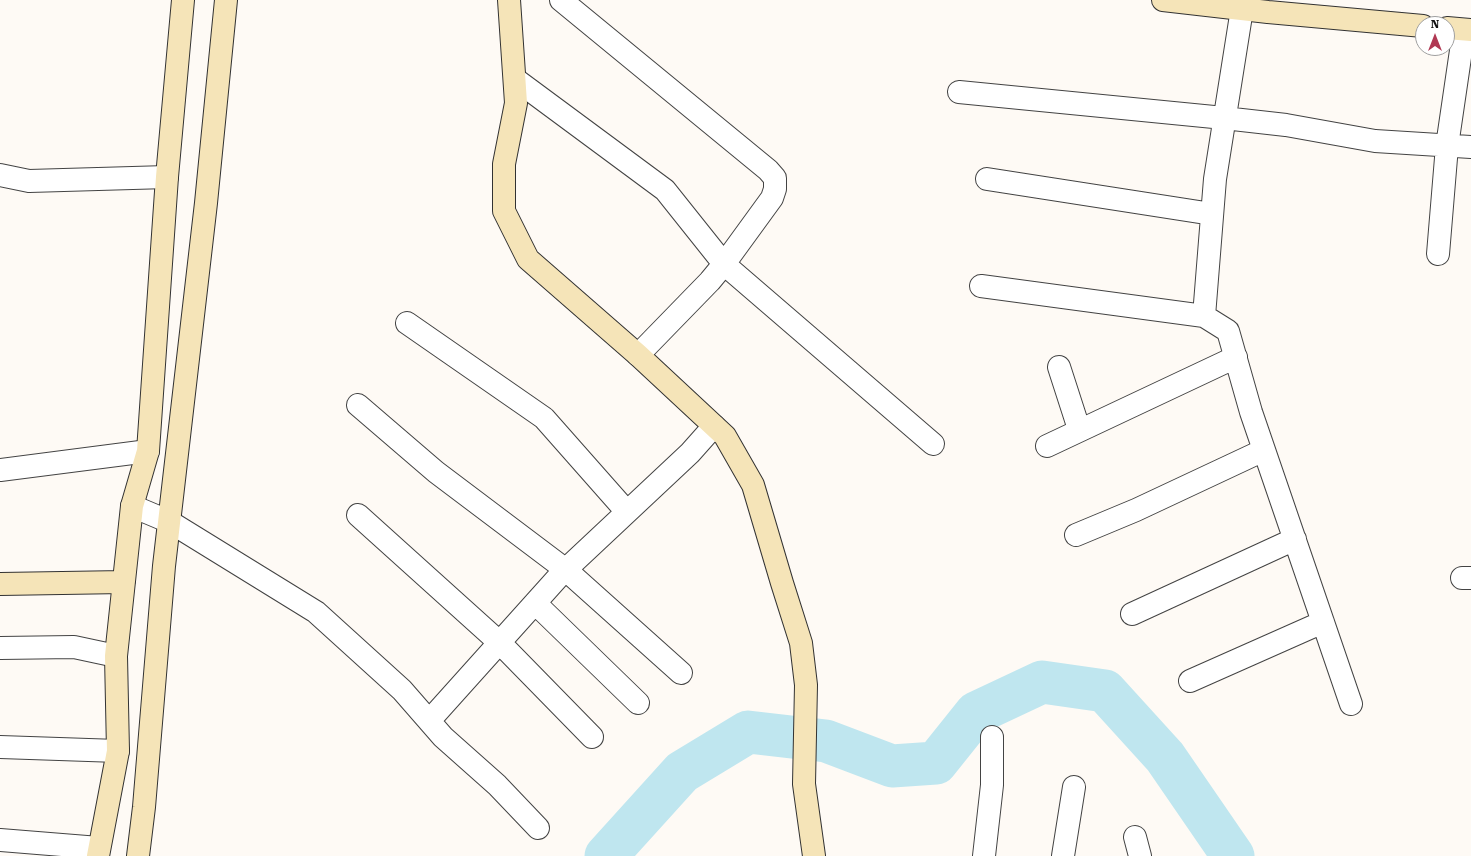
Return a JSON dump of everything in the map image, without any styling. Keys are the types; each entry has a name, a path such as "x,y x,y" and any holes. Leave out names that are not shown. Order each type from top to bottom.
{"street":[{"path":"0,840 98,852 118,751 116,656 132,506 148,451 167,177 183,0"},
{"path":"138,856 170,522 206,203 226,0"},
{"path":"509,0 516,103 504,164 504,210 528,259 638,355 724,436 753,485 801,643 806,685 804,784 814,856"},
{"path":"561,0 768,170 775,178 775,188 772,198 724,264 710,281 638,355"},
{"path":"1163,0 1415,25"},
{"path":"1204,316 1214,179 1242,9"},
{"path":"1438,254 1447,146 1461,29"},
{"path":"515,79 665,190 724,264 933,444"},
{"path":"959,92 1286,125 1375,141 1471,147"},
{"path":"0,175 29,181 167,177"},
{"path":"987,179 1212,214"},
{"path":"981,286 1204,316 1228,331 1264,450 1351,704"},
{"path":"407,323 544,418 627,512"},
{"path":"1047,446 1079,429 1236,357"},
{"path":"1059,367 1079,429"},
{"path":"358,405 436,472 566,570 682,673"},
{"path":"429,721 535,602 566,570 690,453 714,426"},
{"path":"1076,535 1136,510 1264,450"},
{"path":"0,470 148,451"},
{"path":"132,506 170,522 316,612 402,690 443,737 497,785 538,828"},
{"path":"358,515 500,643 592,737"},
{"path":"1132,614 1294,539"},
{"path":"0,584 124,582"},
{"path":"535,602 638,703"},
{"path":"1190,681 1323,622"},
{"path":"0,648 74,647 116,656"},
{"path":"984,856 992,785 992,737"},
{"path":"0,747 118,751"},
{"path":"1063,856 1074,787"}],"waterway":[{"path":"606,856 682,772 748,732 826,741 892,766 936,763 976,713 1042,682 1105,691 1165,757 1233,856"}]}
